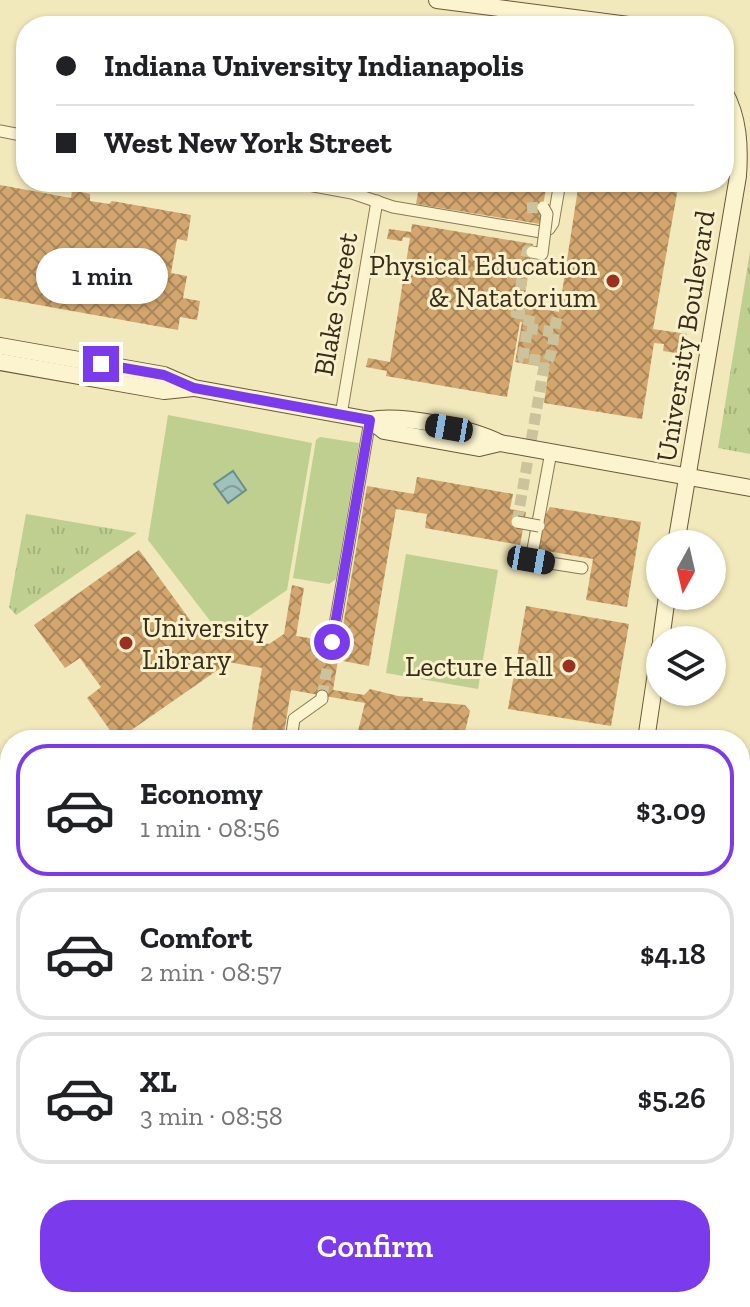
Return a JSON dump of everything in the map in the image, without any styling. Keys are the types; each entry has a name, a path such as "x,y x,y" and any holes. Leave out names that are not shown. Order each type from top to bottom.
{"main road":[{"path":"437,0 543,16"},
{"name":"University Boulevard","path":"679,530 738,176 740,149 734,115"},
{"path":"0,346 164,375 194,388 370,420 386,417 481,433 500,443 750,488"},
{"path":"0,362 164,391 194,388"},
{"path":"647,730 651,706"}],"street":[{"path":"347,192 393,207 541,232 553,223 558,192"},
{"name":"Blake Street","path":"341,415 377,201"},
{"path":"532,252 542,254 547,214 543,207"},
{"path":"332,642 370,420"},
{"path":"551,452 531,560 582,568"},
{"path":"517,522 539,526"},
{"path":"292,730 294,719 322,696"}],"green space":[{"path":"750,251 750,454 718,448"},
{"path":"168,415 312,443 287,590 221,635 148,540"},
{"path":"320,437 359,443 336,579 329,584 293,578 316,440"},
{"path":"26,514 137,533 16,615 9,607"},
{"path":"406,554 498,570 478,689 386,673"}],"water":[{"path":"233,471 246,490 228,503 214,484"}],"building":[{"path":"0,185 16,188 16,192 38,192 71,198 72,192 81,192 90,194 90,201 109,204 112,201 191,215 187,241 177,239 171,273 187,276 183,298 200,301 197,320 180,317 178,330 0,298"},
{"path":"418,192 545,192 540,224 416,204"},
{"path":"577,192 677,192 653,329 687,334 683,354 663,351 664,344 654,343 642,419 544,403 549,368 515,362 522,322 507,397 386,376 387,371 366,367 368,358 390,362 410,238 403,237 402,241 387,239 389,229 411,232 412,224 533,244 523,306 559,312"},
{"path":"417,477 513,494 510,509 526,512 520,545 425,528 427,514 396,509 369,666 338,660 333,690 364,695 370,689 423,698 423,701 465,705 470,711 465,730 358,730 365,703 291,690 285,730 252,730 262,668 217,660 222,667 131,730 110,730 87,698 101,687 80,658 65,668 34,625 139,550 198,631 269,644 284,634 292,585 304,588 296,636 340,643 367,486 414,494"},
{"path":"550,507 641,522 627,607 586,600 593,559 536,549 539,526"},
{"name":"Lecture Hall","path":"526,606 629,624 611,726 508,709"}],"tunnel":[{"path":"527,208 543,207"},
{"path":"532,252 527,251 516,313 530,315 523,358 544,361 544,367"},
{"path":"517,522 544,367 550,355 559,312"},
{"path":"527,328 553,332"},
{"path":"322,696 332,642"}],"place":[{"name":"Physical Education & Natatorium","path":"613,281"},
{"name":"University Library","path":"126,643"},
{"name":"Lecture Hall","path":"569,666"}],"route":[{"path":"101,364 164,375 194,388 370,420 332,642"}]}
